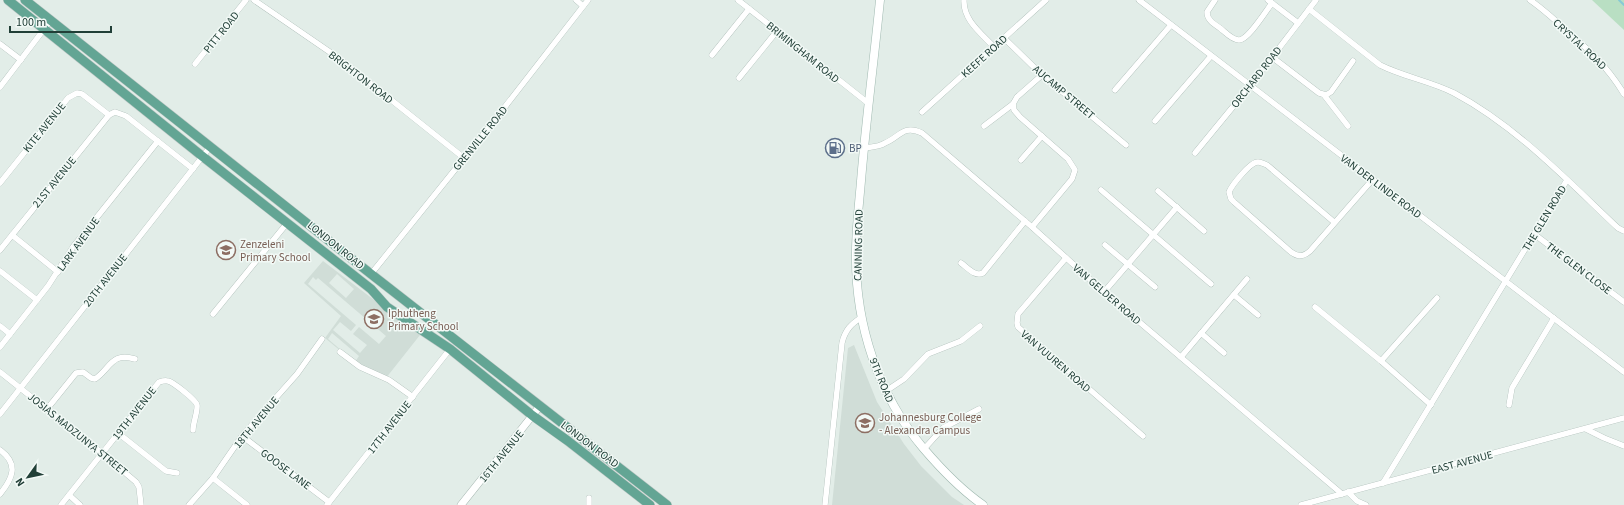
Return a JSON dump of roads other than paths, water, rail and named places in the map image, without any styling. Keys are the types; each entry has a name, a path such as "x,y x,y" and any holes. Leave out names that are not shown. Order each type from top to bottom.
{"main road":[{"name":"LONDON ROAD","path":"8,0 202,156 288,222 371,289 387,307 450,350 533,416 568,441 650,505"},
{"name":"LONDON ROAD","path":"25,0 371,274 667,505"},
{"name":"CANNING ROAD","path":"862,317 857,286 856,255 868,103 880,0"},
{"name":"9TH ROAD","path":"862,317 875,364 894,408 916,440 949,477 962,490 983,505"}],"street":[{"name":"PITT ROAD","path":"195,64 246,0"},
{"name":"BRIGHTON ROAD","path":"254,0 340,59 464,158"},
{"path":"576,0 583,6"},
{"name":"GRENVILLE ROAD","path":"371,274 588,0"},
{"name":"BRIMINGHAM ROAD","path":"738,0 868,103"},
{"path":"964,0 968,18 994,46"},
{"name":"KEEFE ROAD","path":"922,112 1046,0"},
{"name":"VAN DER LINDE ROAD","path":"1139,0 1624,372"},
{"path":"1215,0 1207,12 1208,18 1231,37 1238,40 1242,39 1248,34 1270,2 1298,23"},
{"name":"ORCHARD ROAD","path":"1195,153 1250,86 1316,0"},
{"name":"CRYSTAL ROAD","path":"1530,0 1545,11 1598,58 1612,74 1624,94"},
{"path":"712,55 749,9"},
{"name":"THE GLEN ROAD","path":"1309,9 1380,65 1390,70 1446,89 1497,121 1539,153 1567,180 1383,483"},
{"path":"0,87 51,20"},
{"path":"1115,90 1170,25"},
{"path":"739,78 777,31"},
{"name":"AUCAMP STREET","path":"1004,38 1042,75 1126,145"},
{"path":"0,44 21,60"},
{"path":"1155,121 1211,56"},
{"path":"1272,57 1319,93 1324,95 1348,126"},
{"path":"1324,95 1330,92 1353,61"},
{"path":"984,126 1013,104 1017,97 1042,75"},
{"name":"KITE AVENUE","path":"0,183 71,95 77,93 82,94 109,115"},
{"path":"1013,104 1017,114 1068,158 1075,170 1072,179 1032,227"},
{"path":"109,115 115,112 124,115 193,169"},
{"name":"21ST AVENUE","path":"0,250 109,115"},
{"name":"VAN GELDER ROAD","path":"864,148 884,144 907,130 911,129 919,131 1032,227 1104,292 1342,494"},
{"path":"1021,160 1042,136"},
{"name":"LARK AVENUE","path":"0,348 58,272 73,247 158,141"},
{"name":"20TH AVENUE","path":"0,414 210,147"},
{"path":"1334,222 1267,165 1259,162 1254,163 1248,168 1229,192 1234,202 1295,255 1303,256 1310,252 1334,222 1373,179"},
{"path":"1567,180 1618,228 1624,231"},
{"path":"1101,190 1211,284"},
{"path":"1158,191 1204,232"},
{"path":"1104,292 1177,207"},
{"path":"213,314 288,222"},
{"path":"961,263 975,274 978,275 983,273 1025,222"},
{"name":"THE GLEN CLOSE","path":"1534,234 1624,302"},
{"path":"12,235 58,272"},
{"path":"1105,244 1155,287"},
{"name":"VAN VUUREN ROAD","path":"1066,258 1018,314 1018,327 1143,436"},
{"path":"0,271 37,300"},
{"path":"1181,357 1247,279"},
{"path":"1234,295 1258,315"},
{"path":"1381,361 1437,298"},
{"path":"1315,307 1381,361 1430,405"},
{"path":"825,505 842,343 850,325 862,317"},
{"path":"1509,405 1512,388 1554,318"},
{"path":"0,326 10,334"},
{"path":"886,390 904,378 928,354 961,341 980,326"},
{"path":"1201,333 1224,353"},
{"name":"18TH AVENUE","path":"189,505 213,478 242,436 297,374 322,339"},
{"name":"17TH AVENUE","path":"328,504 450,350"},
{"path":"340,352 360,367 388,380 413,397"},
{"path":"47,410 78,372 83,372 95,379 118,358 125,356 135,359"},
{"name":"JOSIAS MADZUNYA STREET","path":"0,372 136,482 139,487 141,505"},
{"name":"19TH AVENUE","path":"61,505 103,454 157,383 165,380 171,382 196,403 197,411 193,421 193,430"},
{"name":"16TH AVENUE","path":"461,505 540,406"},
{"path":"924,449 943,428 979,409"},
{"name":"EAST AVENUE","path":"1301,505 1624,418"},
{"path":"1586,429 1624,446"},
{"path":"118,433 166,471 176,473"},
{"name":"GOOSE LANE","path":"242,436 328,504"},
{"path":"0,450 10,459 12,473 10,481 0,494"},
{"path":"213,478 247,505"},
{"path":"1348,492 1357,501 1364,505"},
{"path":"69,495 80,505"},
{"path":"589,505 590,498"}],"waterway":[{"path":"1619,0 1624,5"}],"place":[{"name":"BP","path":"835,148"},
{"name":"Zenzeleni Primary School","path":"226,250"},
{"name":"Iphutheng Primary School","path":"374,319"},
{"name":"Johannesburg College - Alexandra Campus","path":"865,423"}]}
